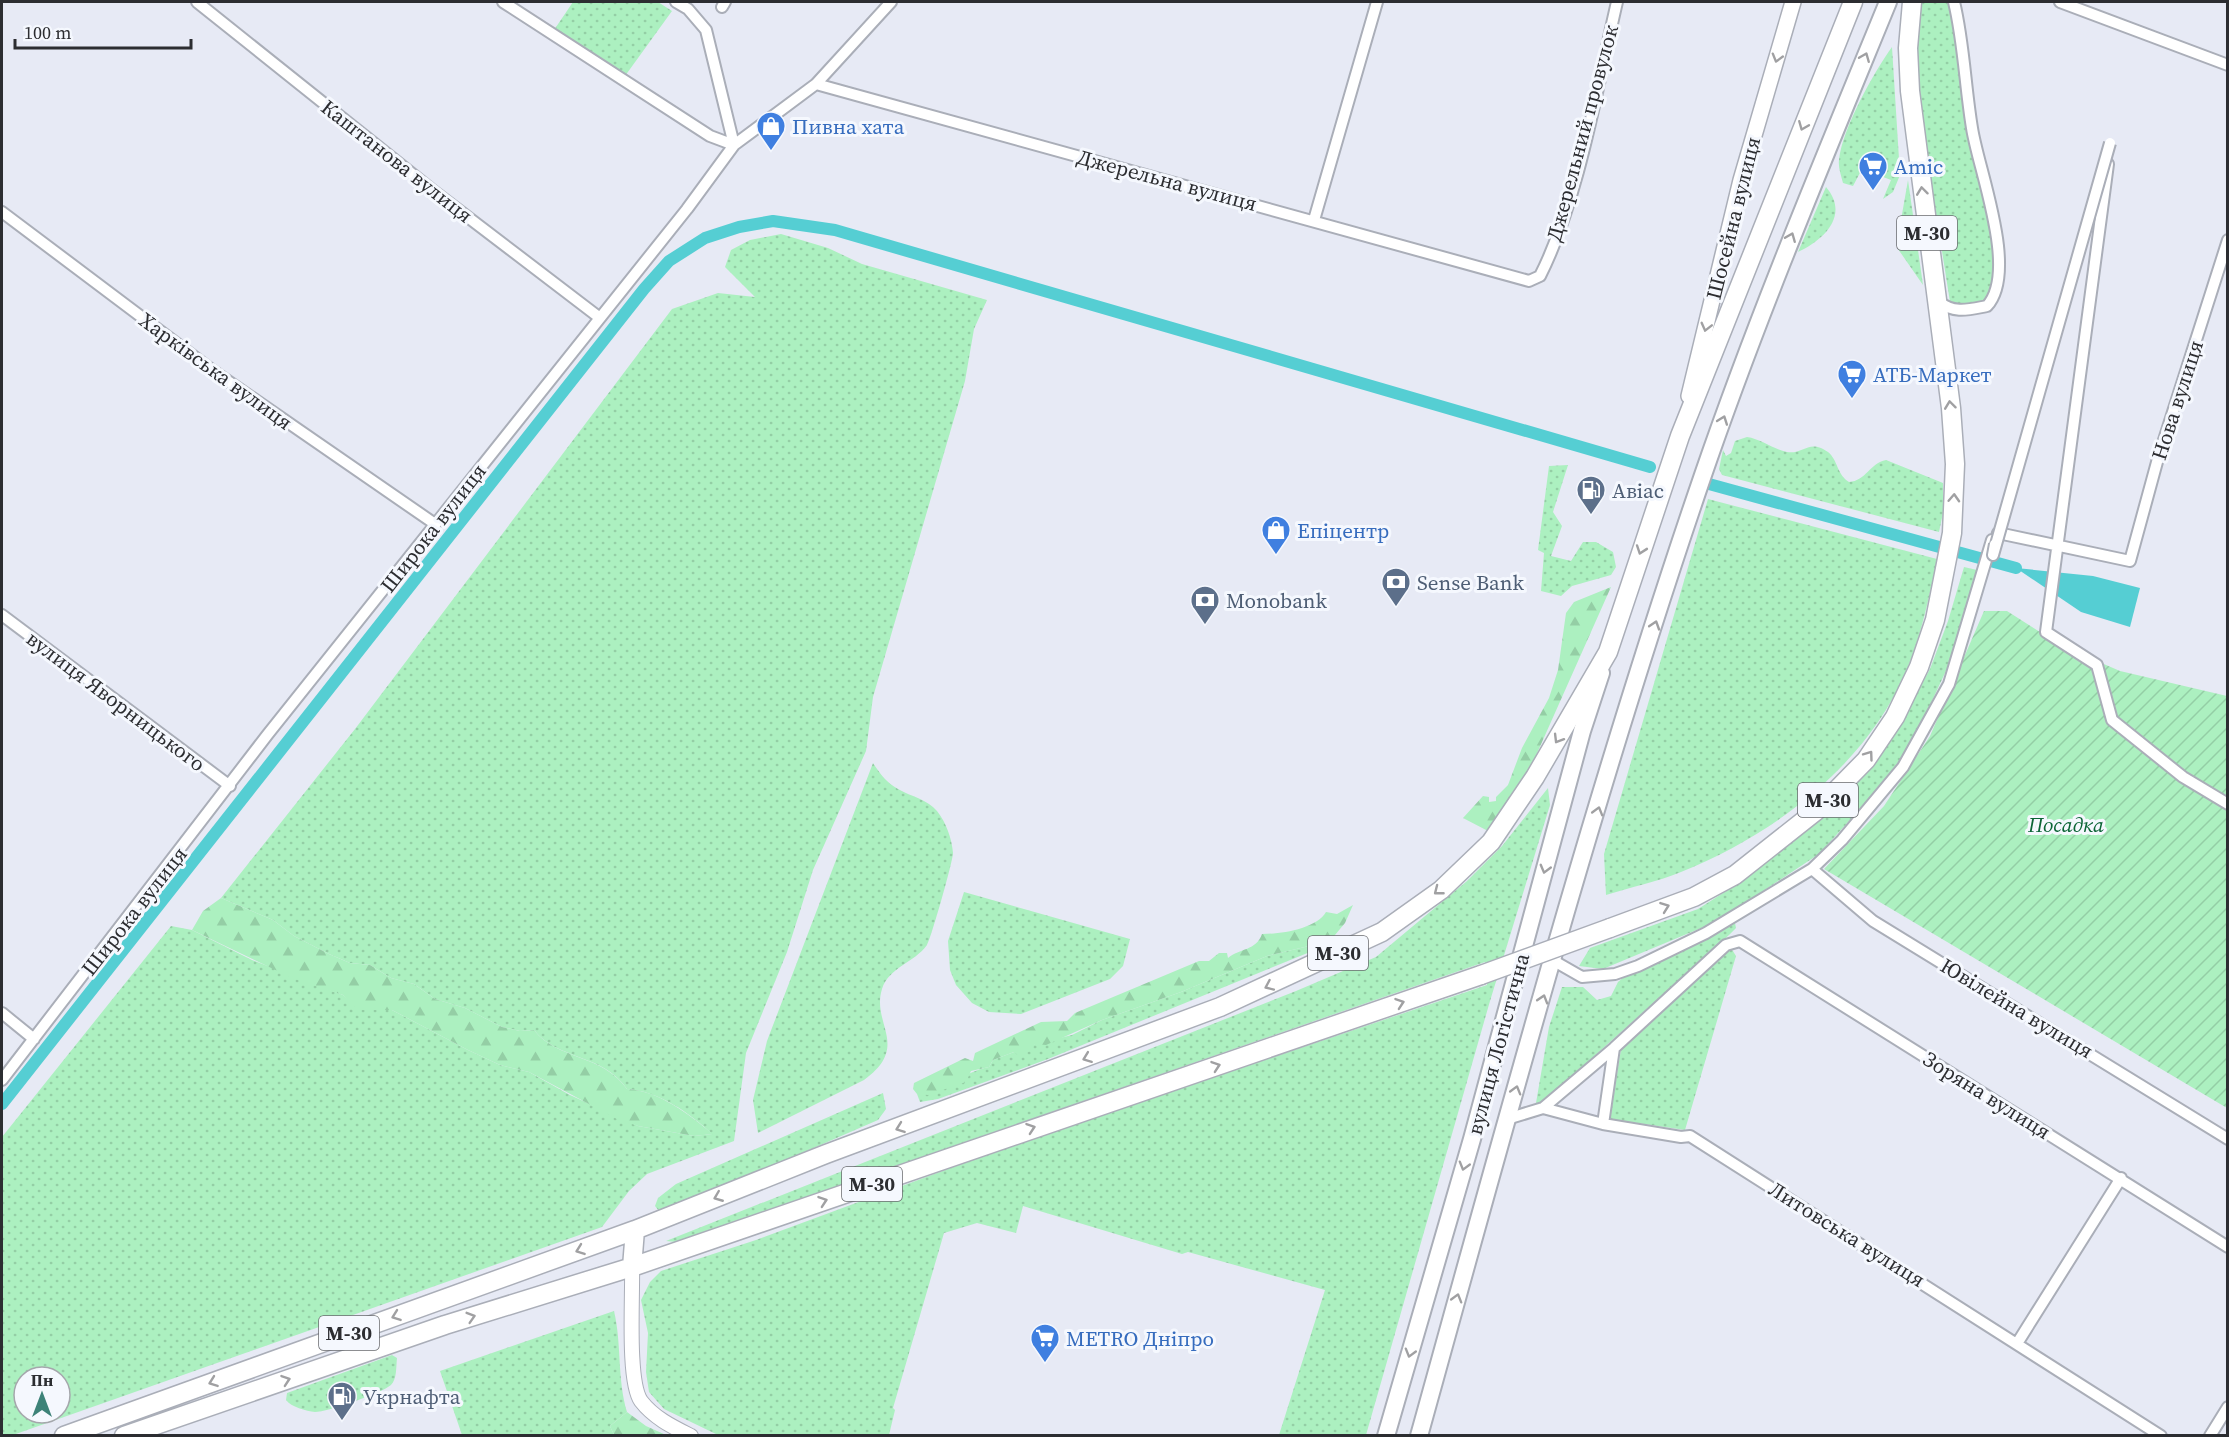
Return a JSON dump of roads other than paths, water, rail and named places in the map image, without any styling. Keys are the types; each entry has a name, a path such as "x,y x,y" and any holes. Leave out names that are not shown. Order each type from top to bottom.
{"highway":[{"name":"М-30","path":"64,1436 635,1230 826,1154 1220,1007 1382,932 1441,890 1491,842 1535,777 1608,652 1680,436 1853,2"},
{"name":"М-30","path":"124,1436 445,1325 632,1267 1481,975 1694,897 1735,875 1843,786 1866,760 1895,717 1919,667 1935,620 1944,576 1952,533 1956,464 1951,408 1935,300 1910,91 1908,48 1912,2"},
{"path":"632,1267 635,1230"}],"main road":[{"name":"Шосейна вулиця","path":"1680,436 1741,180 1793,2"},
{"path":"1419,1436 1507,1119 1620,734 1694,502 1777,273 1888,2"},
{"name":"вулиця Логістична","path":"1386,1436 1472,1139 1582,731 1608,652"}],"street":[{"name":"Каштанова вулиця","path":"197,2 431,189 600,318"},
{"path":"503,2 710,136 734,145"},
{"path":"676,2 688,9 706,30 734,145"},
{"name":"Широка вулиця","path":"2,1080 435,524 687,209 734,145 816,84 891,2"},
{"path":"1314,220 1377,2"},
{"name":"Джерельний провулок","path":"1518,279 1529,281 1540,276 1546,262 1572,186 1617,2"},
{"path":"1935,300 1948,309 1961,311 1987,306 1997,290 1997,238 1988,188 1972,129 1954,2"},
{"path":"2060,2 2228,65"},
{"name":"Джерельна вулиця","path":"816,84 1314,220 1518,279"},
{"path":"2110,143 2046,632 2097,666 2112,720 2183,777 2228,804"},
{"path":"1554,962 1582,977 1615,974 1638,966 1706,933 1812,870 1842,840 1903,767 1949,684 2110,143"},
{"name":"Нова вулиця","path":"2110,143 1993,555 1998,533 2130,561 2157,462 2228,240"},
{"name":"Харківська вулиця","path":"2,212 212,370 435,524"},
{"name":"вулиця Яворницького","path":"2,615 230,786"},
{"name":"Ювілейна вулиця","path":"1812,870 1873,921 2042,1022 2228,1139"},
{"name":"Зоряна вулиця","path":"1614,1048 1726,945 1740,941 2228,1247"},
{"path":"2,1013 34,1039"},
{"path":"1507,1119 1543,1108 1614,1048"},
{"path":"1603,1124 1614,1048"},
{"name":"Литовська вулиця","path":"1543,1108 1603,1124 1681,1137 1690,1136 2018,1342 2161,1436"},
{"path":"2018,1342 2121,1178"},
{"path":"632,1267 633,1372 637,1394 658,1418 691,1436"},
{"path":"2210,1436 2228,1407"}],"water":[{"path":"2016,568 2093,576 2140,588 2130,627 2081,612"}],"waterway":[{"path":"2,1104 644,289 669,261 705,238 739,227 773,221 835,230 1650,467"},
{"path":"1709,484 2016,568"}],"place":[{"name":"Пивна хата","path":"771,152"},
{"name":"Amic","path":"1873,192"},
{"name":"АТБ-Маркет","path":"1852,400"},
{"name":"Авіас","path":"1591,516"},
{"name":"Епіцентр","path":"1276,556"},
{"name":"Sense Bank","path":"1396,608"},
{"name":"Monobank","path":"1205,626"},
{"name":"METRO Дніпро","path":"1045,1364"},
{"name":"Укрнафта","path":"342,1422"}],"park label":[{"name":"Посадка","path":"2066,824"}]}
